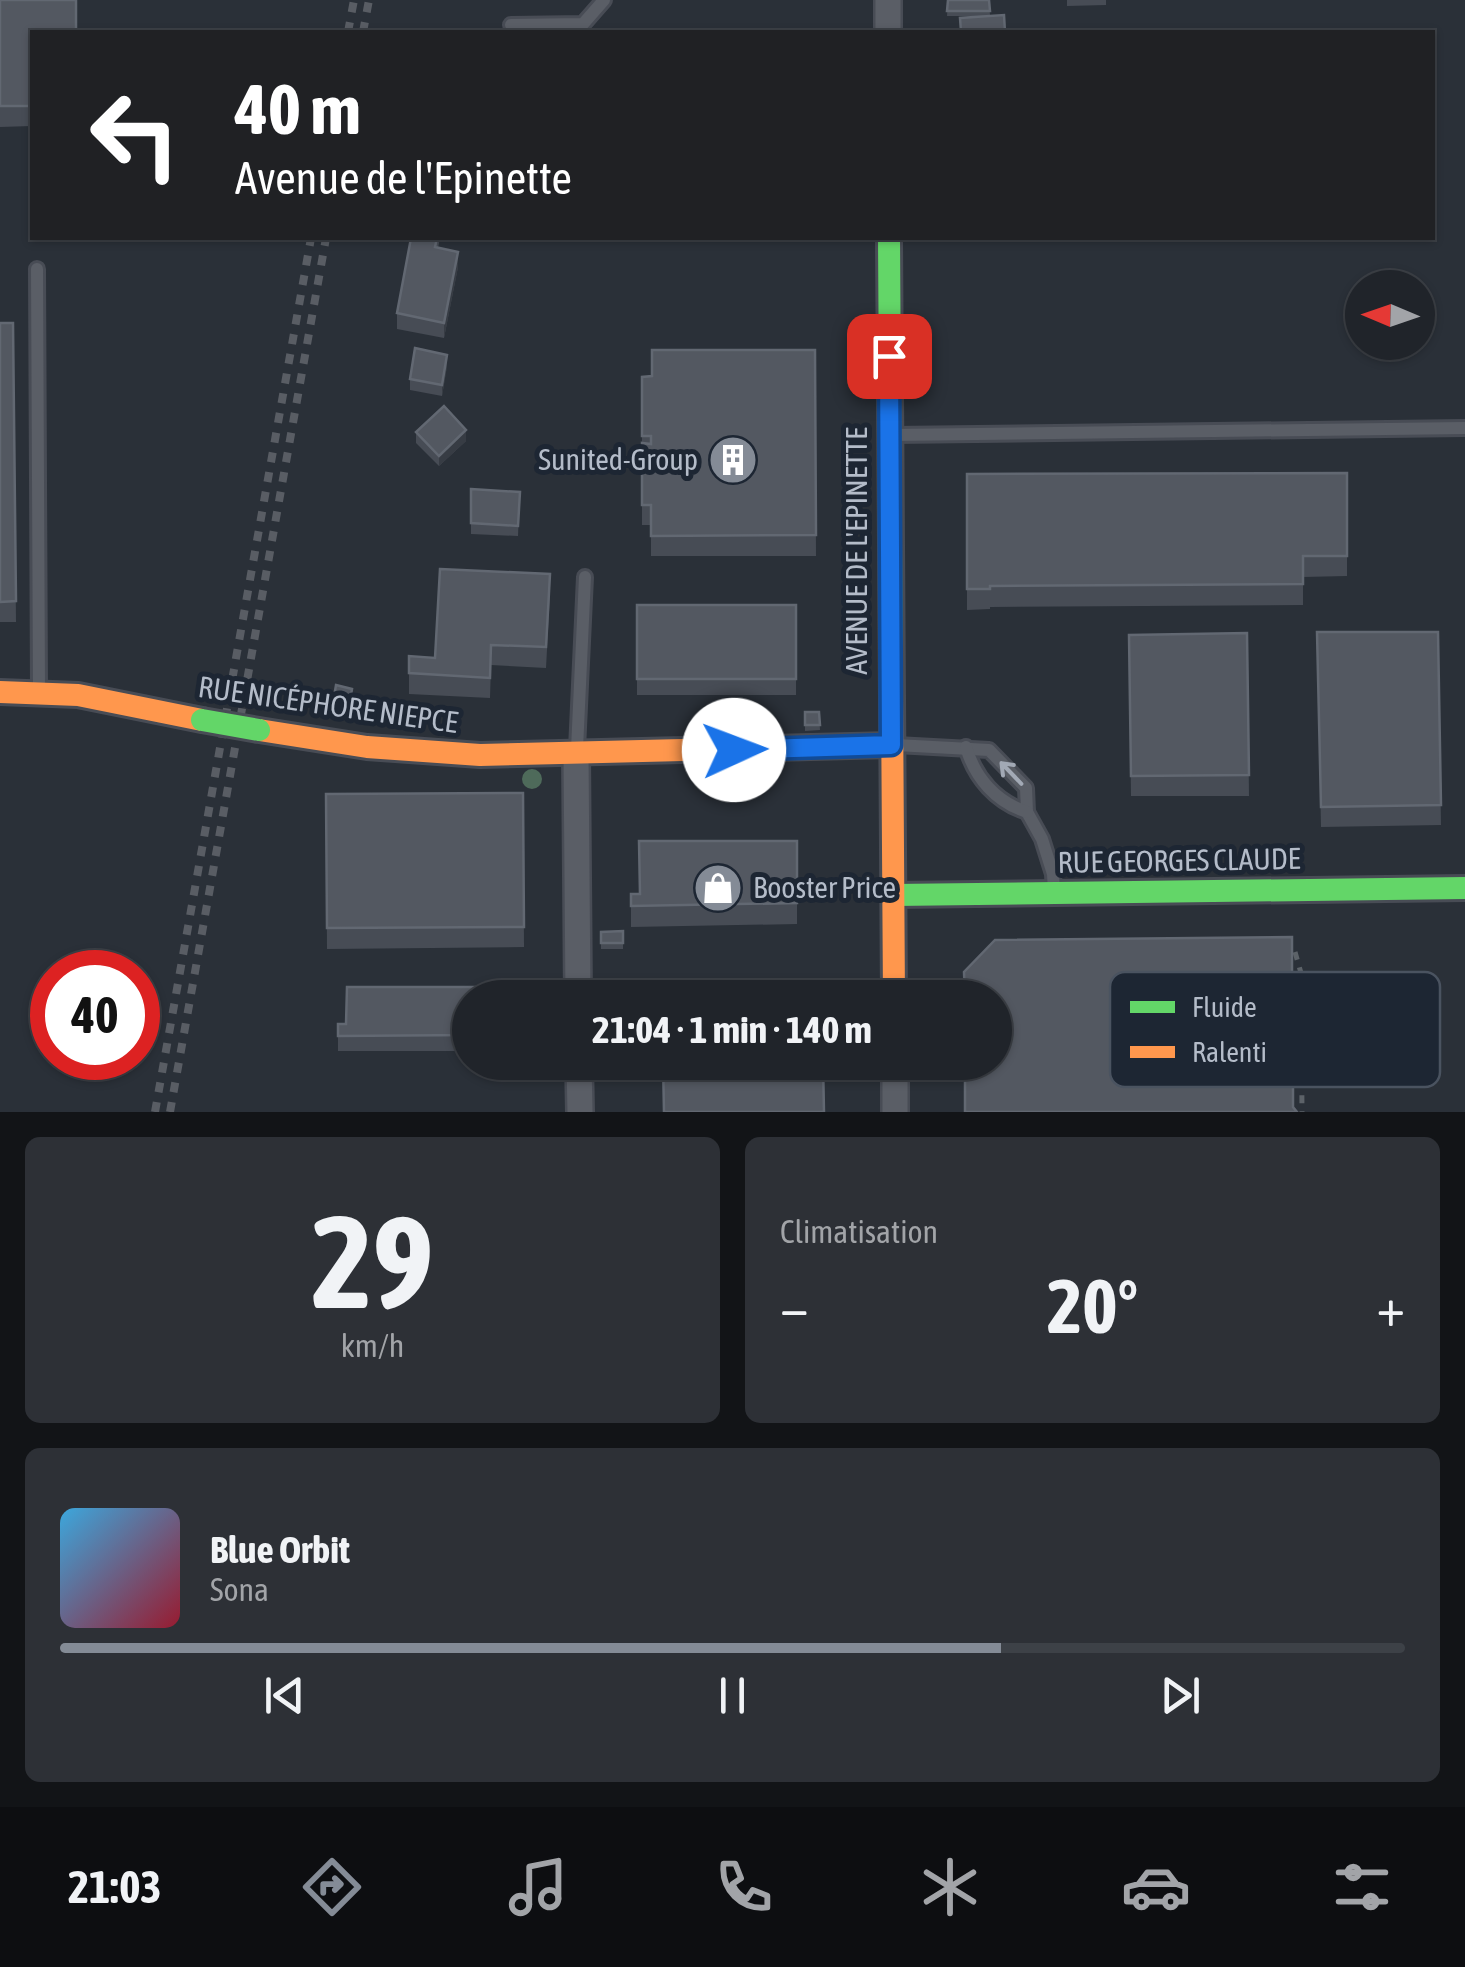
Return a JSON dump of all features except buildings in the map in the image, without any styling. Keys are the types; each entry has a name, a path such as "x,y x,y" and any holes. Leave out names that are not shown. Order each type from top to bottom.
{"street":[{"path":"888,0 888,30"},
{"name":"AVENUE DE L'EPINETTE","path":"888,240 894,895"},
{"name":"RUE NICÉPHORE NIEPCE","path":"0,692 78,696 367,747 480,755 891,745"},
{"path":"576,754 578,980"},
{"name":"RUE GEORGES CLAUDE","path":"894,895 1465,888"},
{"path":"894,895 894,980"},
{"path":"579,1080 580,1112"},
{"path":"895,1080 895,1112"}],"lane":[{"path":"511,24 582,24 604,0"},
{"path":"37,269 39,692"},
{"path":"889,435 1465,428"},
{"path":"576,754 585,577"},
{"path":"891,745 989,750 1026,788 1027,812 1042,839 1053,874 1054,893"},
{"path":"966,747 972,770 1007,806 1027,812"}],"path":[{"path":"1295,952 1300,972"},
{"path":"1302,1087 1302,1112"}],"railway":[{"path":"348,30 354,0"},
{"path":"363,30 369,0"},
{"path":"155,1112 311,240"},
{"path":"170,1112 326,240"}],"traffic: fast":[{"path":"889,240 892,698"},
{"path":"202,720 259,730"},
{"path":"894,895 1465,888"}],"traffic: slow":[{"path":"0,692 78,695 202,720"},
{"path":"892,698 894,980"},
{"path":"259,730 367,747 480,755 891,745"}],"place":[{"name":"Sunited-Group","path":"733,460"},
{"name":"Booster Price","path":"718,888"}],"route":[{"path":"734,750 891,745 889,356"}]}
